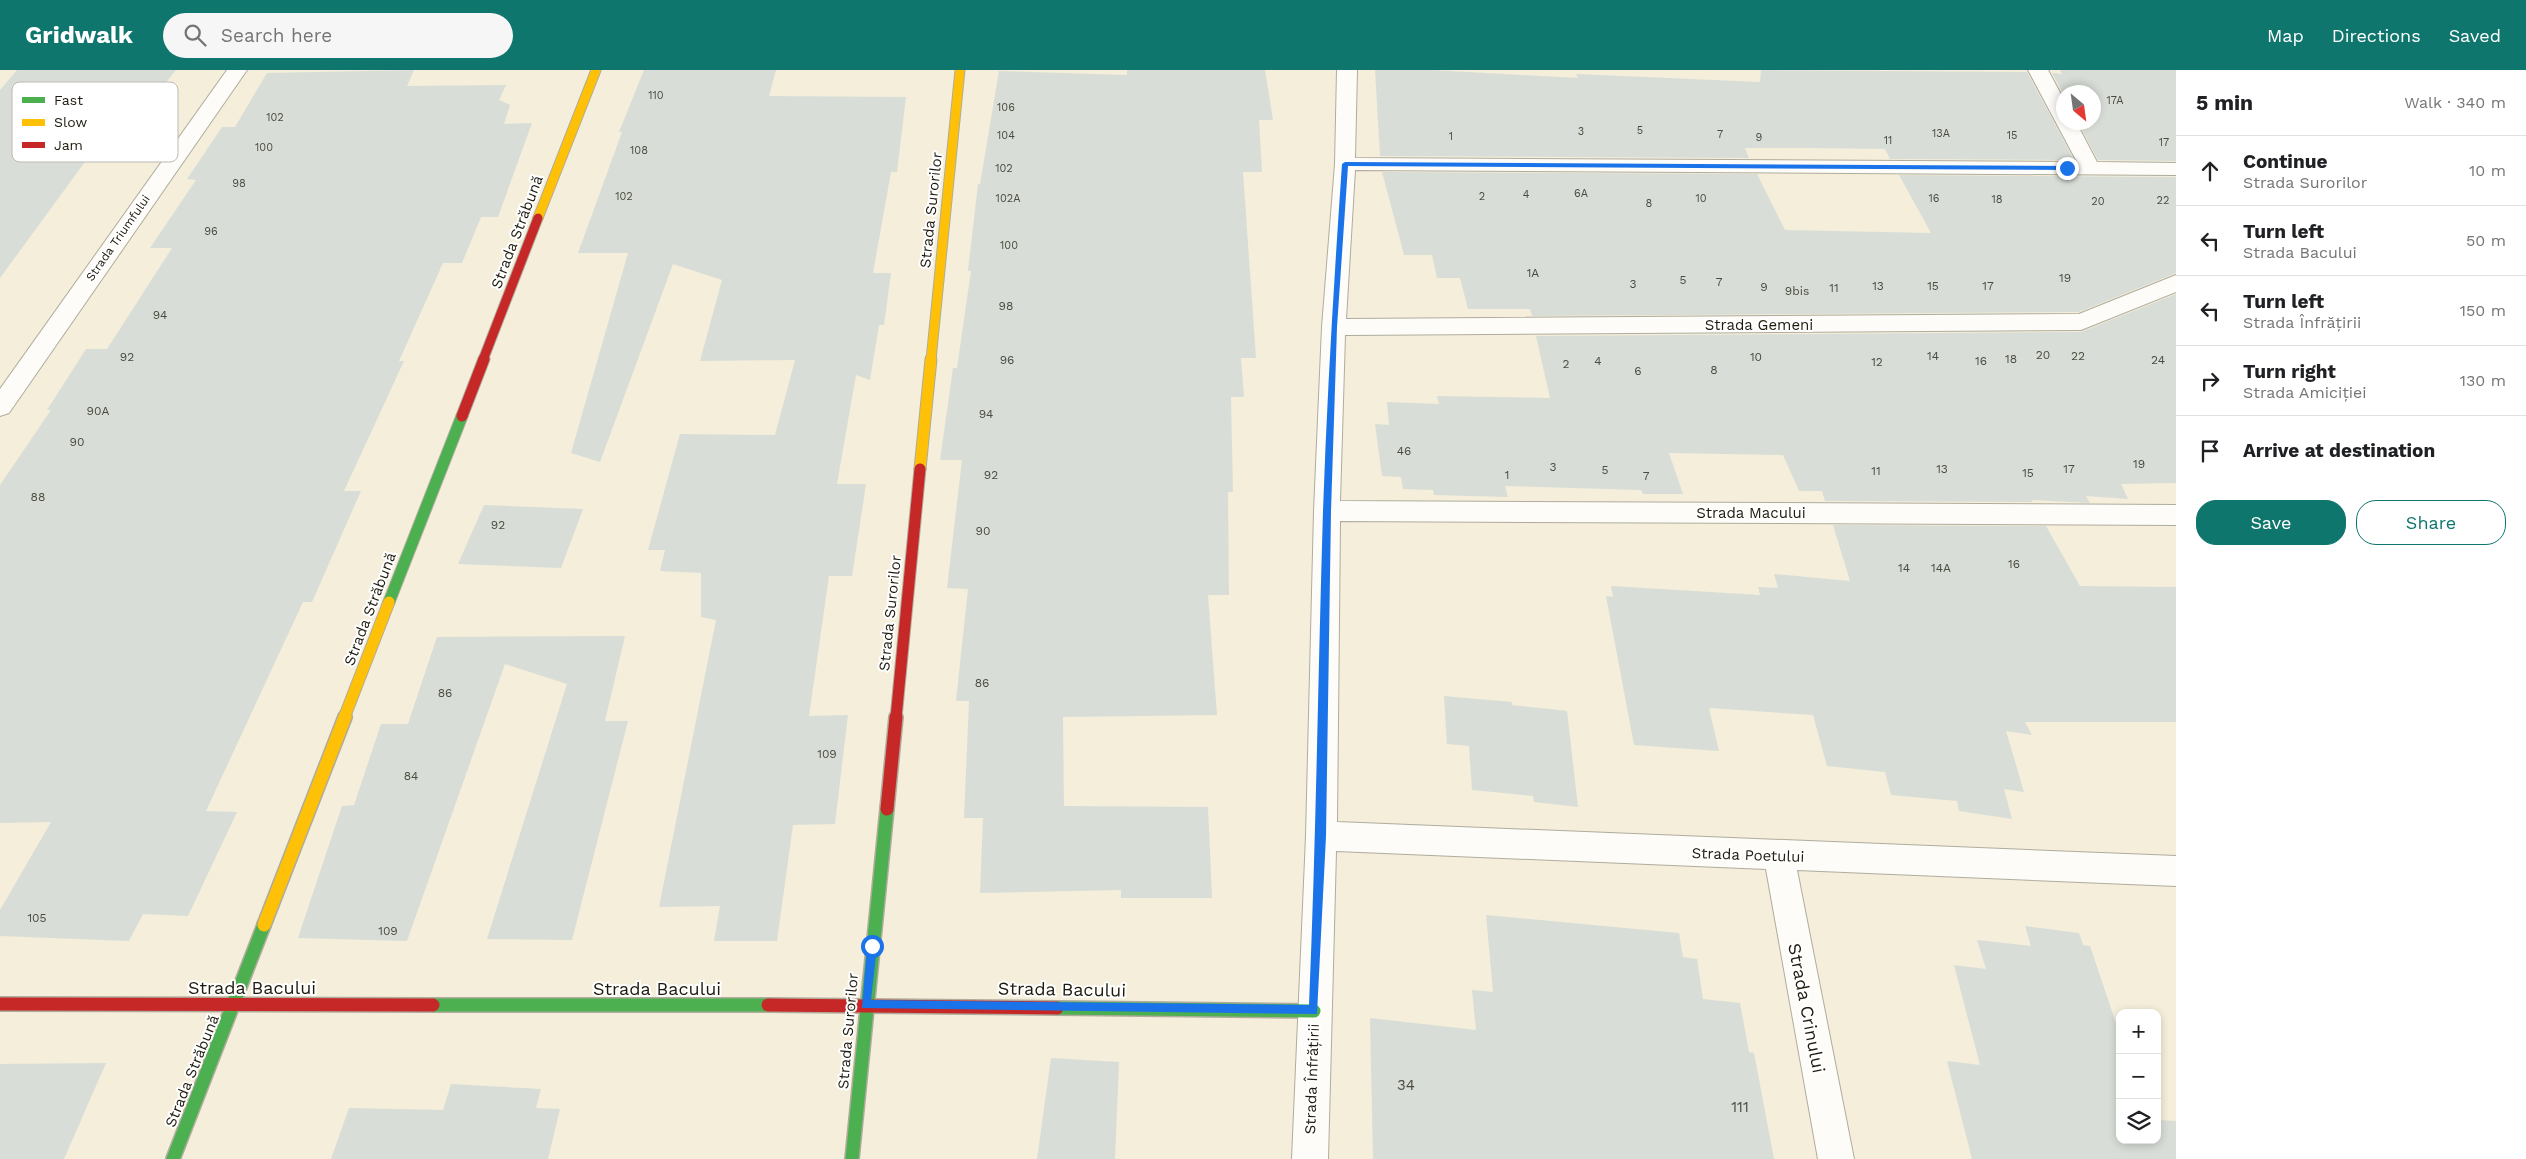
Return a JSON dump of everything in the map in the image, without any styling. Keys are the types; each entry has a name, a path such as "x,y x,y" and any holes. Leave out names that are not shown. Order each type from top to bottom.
{"street":[{"name":"Strada Triumfului","path":"178,154 237,70"},
{"name":"Strada Străbună","path":"173,1159 234,1004 251,954 596,70"},
{"name":"Strada Surorilor","path":"852,1159 960,70"},
{"name":"Strada Înfrățirii","path":"1310,1159 1321,836 1327,511 1334,327 1345,164 1347,70"},
{"path":"2038,70 2056,104"},
{"path":"2070,130 2090,168"},
{"name":"Strada Triumfului","path":"0,407 172,162"},
{"path":"1345,164 2176,168"},
{"name":"Strada Gemeni","path":"1334,327 2081,322 2176,284"},
{"name":"Strada Macului","path":"1327,511 2176,515"},
{"name":"Strada Poetului","path":"1321,836 2176,871"},
{"name":"Strada Crinului","path":"1779,856 1836,1159"},
{"name":"Strada Bacului","path":"0,1004 866,1004 1314,1010"}],"building":[{"path":"17,70 176,70 166,82 12,82 12,162 85,162 0,278 0,90"},
{"path":"414,70 407,86 506,85 499,100 510,105 504,124 532,123 498,217 481,217 462,263 443,263 399,361 404,361 344,491 361,491 312,602 303,602 206,811 237,812 188,916 143,914 129,941 0,936 0,910 51,822 0,823 0,485 51,410 47,410 86,349 107,349 172,248 150,248 196,180 187,179 222,127 235,127 267,73"},
{"path":"644,70 776,70 769,96 906,97 897,172 891,172 873,273 891,273 884,325 879,325 870,380 856,375 837,484 866,484 852,576 829,576 809,716 848,715 835,824 793,825 777,941 714,941 720,906 659,907 716,620 701,617 701,573 660,571 665,550 648,550 680,434 775,435 795,360 700,361 722,280 673,264 600,462 571,453 628,253 578,253 622,132 619,132"},
{"path":"1127,70 1265,70 1273,120 1259,120 1262,172 1243,172 1256,358 1241,358 1244,397 1231,397 1233,492 1228,492 1229,595 1208,595 1217,715 1063,717 1064,806 1208,807 1212,898 1121,898 1121,890 980,893 983,818 964,818 969,701 956,701 968,589 947,588 962,460 940,460 953,368 957,368 971,271 968,271 978,184 980,184 999,71 1127,75"},
{"path":"1375,70 1433,70 1578,78 1576,74 1760,82 1761,70 2027,72 2056,126 2056,130 2058,130 2074,160 1890,159 1885,149 1813,148 1745,148 1749,158 1380,156"},
{"path":"2060,70 2176,70 2176,161 2098,160 2082,130 2101,130 2101,85 2059,85 2052,73 2062,74"},
{"path":"1382,172 1757,174 1785,230 1931,233 1899,175 2176,177 2176,273 2079,312 1532,316 1530,309 1468,309 1460,278 1437,278 1432,255 1404,255"},
{"path":"2176,294 2176,483 2121,484 2128,499 2086,496 2090,503 2031,500 2033,502 1825,501 1822,491 1799,491 1783,455 1669,453 1683,494 1643,494 1641,490 1505,486 1508,497 1434,495 1433,490 1403,489 1401,477 1382,476 1375,424 1389,425 1387,402 1439,404 1437,396 1550,398 1536,336 2081,332"},
{"path":"484,505 583,509 561,568 458,564"},
{"path":"1833,525 2046,526 2080,586 2176,587 2176,722 2025,722 2032,735 2006,731 2024,792 2004,789 2012,819 1959,811 1957,801 1891,795 1885,772 1827,766 1813,715 1709,708 1719,751 1634,745 1606,596 1613,597 1611,586 1760,595 1758,587 1778,588 1774,574 1850,581"},
{"path":"625,636 605,721 628,721 572,940 487,939 567,684 505,664 407,941 298,938 342,806 354,805 381,724 408,724 437,637"},
{"path":"1444,696 1512,702 1512,705 1567,711 1578,807 1534,802 1533,796 1472,790 1469,746 1447,744"},
{"path":"1486,915 1679,933 1683,957 1697,959 1703,999 1740,1003 1749,1052 1754,1053 1774,1159 1373,1159 1370,1018 1476,1030 1472,990 1493,992"},
{"path":"2025,926 2079,933 2083,945 2090,946 2116,1023 2116,1144 2161,1144 2161,1120 2176,1121 2176,1159 1972,1159 1947,1061 1980,1065 1954,965 1986,969 1977,940 2031,946"},
{"path":"1051,1058 1119,1062 1115,1159 1037,1159"},
{"path":"106,1063 64,1159 0,1159 0,1064"},
{"path":"451,1084 541,1089 536,1108 560,1109 548,1159 331,1159 349,1108 443,1110"}],"traffic: fast":[{"path":"389,602 462,416"},
{"path":"852,1159 887,809"},
{"path":"173,1159 264,925"},
{"path":"433,1005 768,1005"},
{"path":"1057,1008 1314,1011"}],"traffic: slow":[{"path":"538,218 596,70"},
{"path":"920,469 960,70"},
{"path":"264,925 389,602"}],"traffic: jam":[{"path":"462,416 538,218"},
{"path":"887,809 920,469"},
{"path":"0,1004 433,1005"},
{"path":"768,1005 1057,1008"}],"route":[{"path":"872,946 866,1004 1314,1010 1321,836 1327,511 1334,327 1345,164 2067,168"}]}
